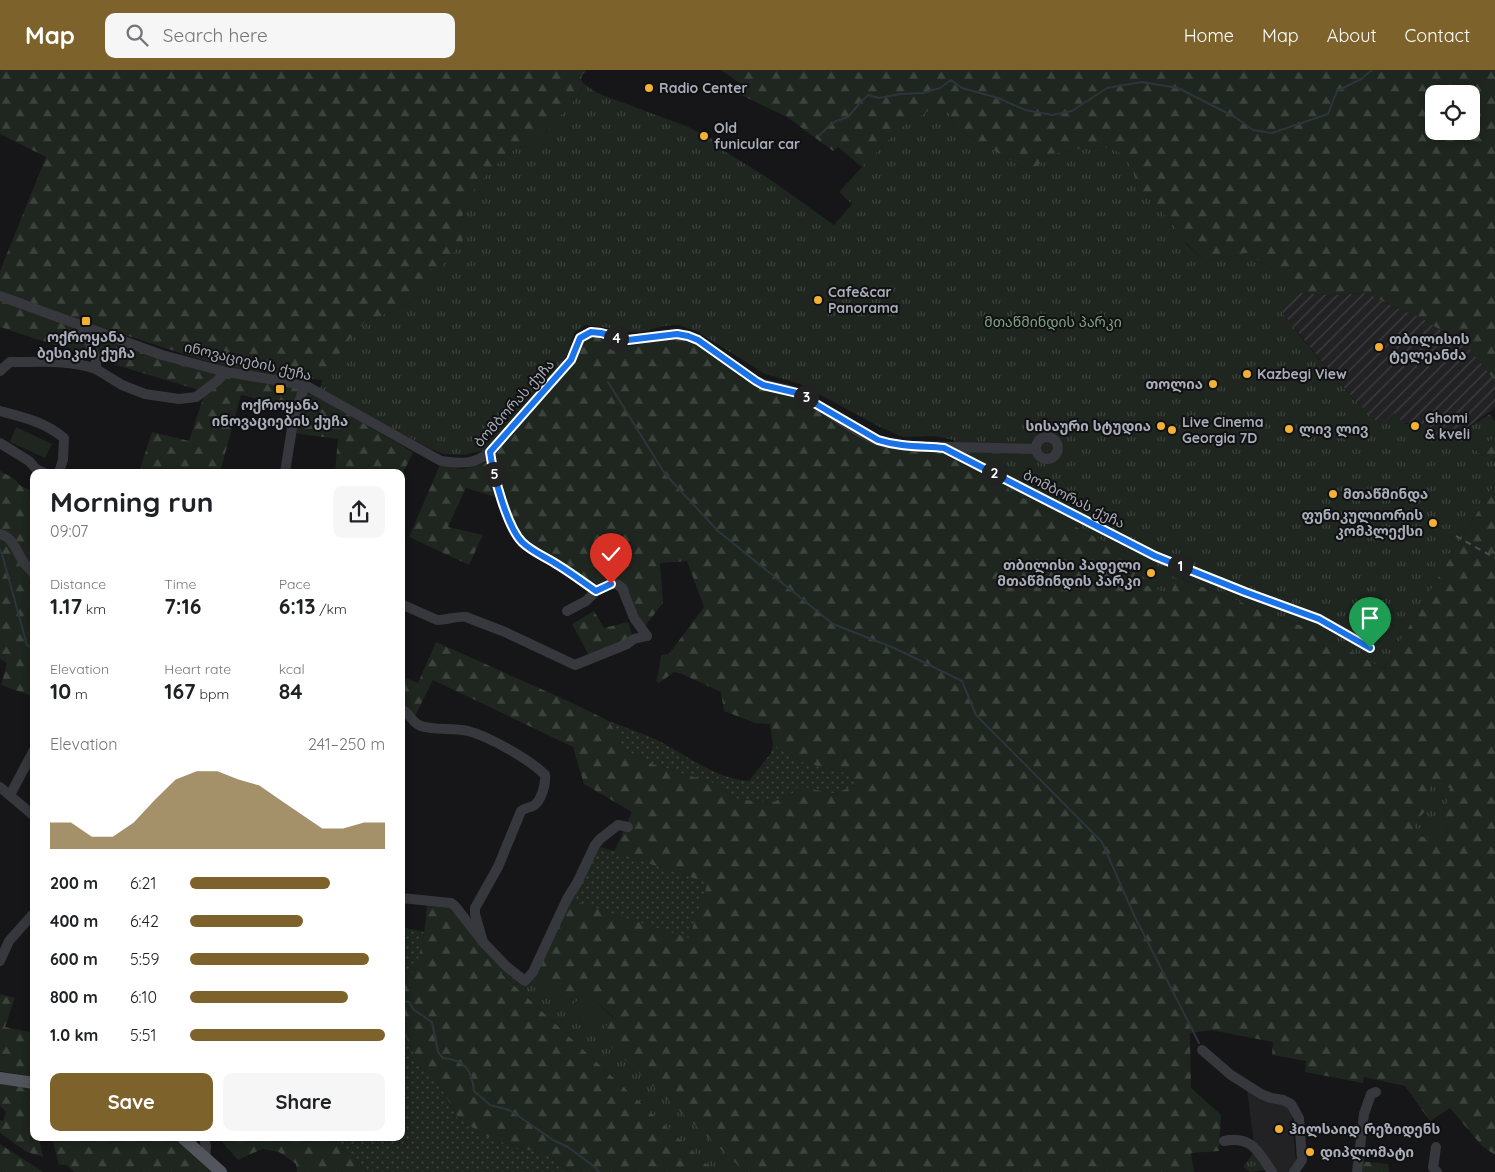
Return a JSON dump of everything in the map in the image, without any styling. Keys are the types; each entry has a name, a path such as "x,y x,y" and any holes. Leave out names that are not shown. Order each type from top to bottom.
{"main road":[{"path":"0,1078 30,1082"},
{"path":"186,1141 221,1172"}],"street":[{"name":"ინოვაციების ქუჩა","path":"0,296 162,355 226,372 305,385 373,422"},
{"path":"82,325 96,358 96,369"},
{"name":"ბომბორას ქუჩა","path":"373,422 442,461 462,464 480,460 490,452 571,360 580,338 591,332 628,340 668,334 688,336 698,340 763,385 797,393 878,440 906,446 944,448 1155,556 1319,619 1370,648"},
{"path":"0,371 10,362 65,362 86,365 122,385 145,394 179,399 196,397 226,372"},
{"path":"285,469 294,416 305,385"},
{"path":"0,411 34,421 55,430 64,438 63,460 60,469"},
{"path":"0,443 29,461 36,469"},
{"path":"944,448 1036,449"},
{"path":"490,452 492,470 515,534 523,543 596,591"},
{"path":"0,534 6,535 14,544 21,558 30,569"},
{"path":"405,606 437,620 460,616 466,617 505,632 575,665 627,644 634,639 647,638 634,618 620,586 611,584 596,591 586,601 567,611"},
{"path":"405,711 415,723 421,726 468,731 504,746 544,775 545,780 542,794 535,805 521,811 498,867 475,908 483,942"},
{"path":"10,795 30,758"},
{"path":"0,787 30,812"},
{"path":"405,898 451,903 483,942 507,967 524,981 533,972 595,845 618,825 628,827"},
{"path":"0,961 10,941 30,918"},
{"path":"1202,1050 1261,1094 1291,1104 1299,1118 1302,1160 1294,1172"},
{"path":"1357,1172 1364,1114 1371,1094 1376,1092"},
{"path":"1224,1141 1233,1139 1244,1141 1253,1146 1272,1172"},
{"path":"205,1141 205,1158"},
{"path":"1436,1146 1433,1168 1437,1172"}],"shaded area":[{"path":"1299,293 1328,295 1367,293 1394,307 1420,317 1470,349 1495,381 1495,408 1446,442 1419,422 1381,425 1365,411 1330,372 1281,311"},
{"path":"1247,1089 1271,1101 1291,1108 1296,1162 1289,1172 1276,1172 1254,1144"}],"green space":[{"path":"0,70 587,70 582,75 581,92 546,132 528,146 514,149 495,165 465,208 460,225 464,242 412,300 393,311 365,322 354,334 323,377 323,380 304,378 295,380 227,368 82,321 0,291 0,271 46,157 0,134"},
{"path":"721,70 1495,70 1495,381 1470,349 1420,317 1394,307 1367,293 1328,295 1299,293 1280,274 1246,253 1206,262 1185,242 1149,197 1138,190 1133,172 1111,148 1089,147 1052,154 1036,167 1027,170 954,127 949,110 927,112 901,127 862,167 838,147 833,151 787,117 735,92 741,84"},
{"name":"მთაწმინდის პარკი","path":"583,83 597,93 686,126 718,142 716,146 768,178 834,225 852,204 839,192 901,127 927,112 929,108 943,106 949,110 954,127 1027,170 1036,167 1052,154 1089,147 1111,148 1122,154 1129,163 1138,190 1149,197 1185,239 1185,243 1206,262 1246,253 1280,274 1299,293 1281,311 1341,385 1381,425 1394,413 1405,424 1419,422 1446,442 1490,414 1495,422 1495,437 1475,450 1490,461 1495,459 1495,483 1385,669 1302,626 1178,577 1170,594 1132,580 1142,561 1059,518 955,460 954,440 934,436 903,437 882,428 800,384 765,374 698,332 679,325 663,326 643,332 628,332 585,325 574,333 569,351 562,362 501,437 485,450 463,455 444,454 431,449 320,389 323,377 353,334 365,322 393,311 412,300 463,242 460,225 465,208 463,203 495,165 514,149 528,146 546,132 581,92"},
{"path":"0,300 81,330 91,357 0,327"},
{"path":"88,333 179,364 238,379 301,387 295,406 241,395 221,469 140,469 152,432 189,441 205,392 100,360"},
{"path":"590,337 599,337 632,346 652,340 679,338 693,341 744,379 759,387 795,395 856,431 927,451 942,453 1059,518 1142,561 1132,580 1170,594 1177,577 1302,626 1385,669 1495,483 1495,1155 1482,1146 1450,1108 1430,1121 1405,1086 1364,1077 1363,1083 1305,1072 1306,1061 1272,1055 1273,1042 1211,1030 1190,1033 1191,1088 1221,1115 1219,1151 1191,1153 1194,1172 745,1172 597,1035 613,1017 583,990 571,1003 533,972 567,899 689,938 708,883 614,852 632,812 584,784 573,747 433,680 413,720 405,713 405,678 418,683 436,642 609,721 625,750 653,764 713,783 738,799 771,803 792,794 799,786 835,794 860,784 846,773 802,762 773,745 770,724 755,723 724,711 721,692 674,672 659,683 656,681 661,655 669,654 704,607 687,561 660,563 663,603 645,626 636,614 621,582 597,588 524,539 516,530 493,454 575,365 584,342"},
{"path":"306,392 309,392 413,452 405,469 335,469 338,439 294,433"},
{"path":"16,427 52,444 45,458 10,442"},
{"path":"1495,437 1495,459 1490,461 1475,450"},
{"path":"489,462 498,498 466,488 448,527 483,535 469,565 409,537 440,465 462,469"},
{"path":"0,471 30,490 30,695 1,685 7,663 0,659"},
{"name":"თბილისი პადელი მთაწმინდის პარკი","path":"1144,563 1164,571 1158,583 1139,575"},
{"path":"594,611 604,628 628,622 632,634 625,642 589,655 572,624"},
{"path":"609,721 653,738 711,770 736,779 749,781 771,753 773,745 802,762 846,773 861,784 835,794 799,786 792,794 771,803 738,799 713,783 653,764 625,750"},
{"path":"1429,784 1450,788 1442,827 1428,838 1417,836 1414,822 1430,807"},
{"path":"595,845 709,883 690,939 567,899"},
{"path":"427,900 445,902 507,967 502,974 715,1172 571,1172 546,1154 511,1146 486,1136 458,1118 435,1077 421,1068 405,1035 405,975 413,972 416,964 426,919"},
{"path":"405,928 424,932 419,959 413,972 405,976"},
{"path":"507,967 525,981 533,972 571,1003 583,989 613,1018 598,1035 745,1172 715,1172 502,974"},
{"path":"0,994 15,998 5,1027 30,1032 30,1076 0,1071"},
{"path":"580,998 599,1016 589,1027 569,1008"},
{"path":"405,1035 421,1068 435,1077 458,1118 511,1146 546,1154 571,1172 369,1172 333,1141 405,1141"},
{"path":"0,1082 30,1086 30,1141 40,1141 43,1157 27,1152 0,1133 0,1120 3,1121 6,1112 0,1106"},
{"path":"52,1141 180,1141 214,1172 74,1172 67,1165 59,1165"},
{"path":"222,1141 333,1141 369,1172 297,1172 296,1164 279,1152 262,1149 238,1160"},
{"path":"0,1144 43,1172 0,1172"},
{"path":"1254,1152 1266,1170 1250,1172 1243,1167"},
{"path":"1359,1161 1388,1164 1389,1172 1359,1172"}],"waterway":[{"path":"819,136 836,121 848,117 868,95 879,98 900,94 923,93 940,88 951,80 962,88 998,98 1025,110 1052,115 1072,111 1107,88 1142,82 1178,88 1235,117 1253,130 1272,133 1328,114 1337,91 1361,79 1372,70"},
{"path":"608,382 665,474 718,531 833,624 894,648 962,681 976,715 1102,842 1134,915 1199,1043"},
{"path":"0,550 27,645 30,647"},
{"path":"405,1002 409,1002 414,1010 432,1022 438,1052 443,1058 457,1061 466,1067 471,1077 474,1091 490,1105 509,1110 553,1140 568,1147 599,1172"}],"railway":[{"path":"1456,536 1495,558"}],"place":[{"name":"Radio Center","path":"649,88"},
{"name":"Old funicular car","path":"704,136"},
{"name":"Cafe&car Panorama","path":"818,300"},
{"name":"ოქროყანა ბესიკის ქუჩა","path":"86,321"},
{"name":"თბილისის ტელეანძა","path":"1379,347"},
{"name":"Kazbegi View","path":"1247,374"},
{"name":"თოლია","path":"1213,384"},
{"name":"ოქროყანა ინოვაციების ქუჩა","path":"280,389"},
{"name":"სისაური სტუდია","path":"1161,426"},
{"name":"Ghomi & kveli","path":"1415,426"},
{"name":"ლივ ლივ","path":"1289,429"},
{"name":"Live Cinema Georgia 7D","path":"1172,430"},
{"name":"მთაწმინდა","path":"1333,494"},
{"name":"ფუნიკულიორის კომპლექსი","path":"1433,523"},
{"name":"თბილისი პადელი მთაწმინდის პარკი","path":"1151,573"},
{"name":"ჰილსაიდ რეზიდენს","path":"1279,1129"},
{"name":"დიპლომატი","path":"1310,1152"}],"route":[{"path":"611,584 596,591 523,543 515,534 503,502 492,470 490,452 571,360 580,338 591,332 628,340 677,334 698,340 743,373 763,385 797,393 878,440 906,446 944,448 1155,556 1319,619 1370,648"}]}
